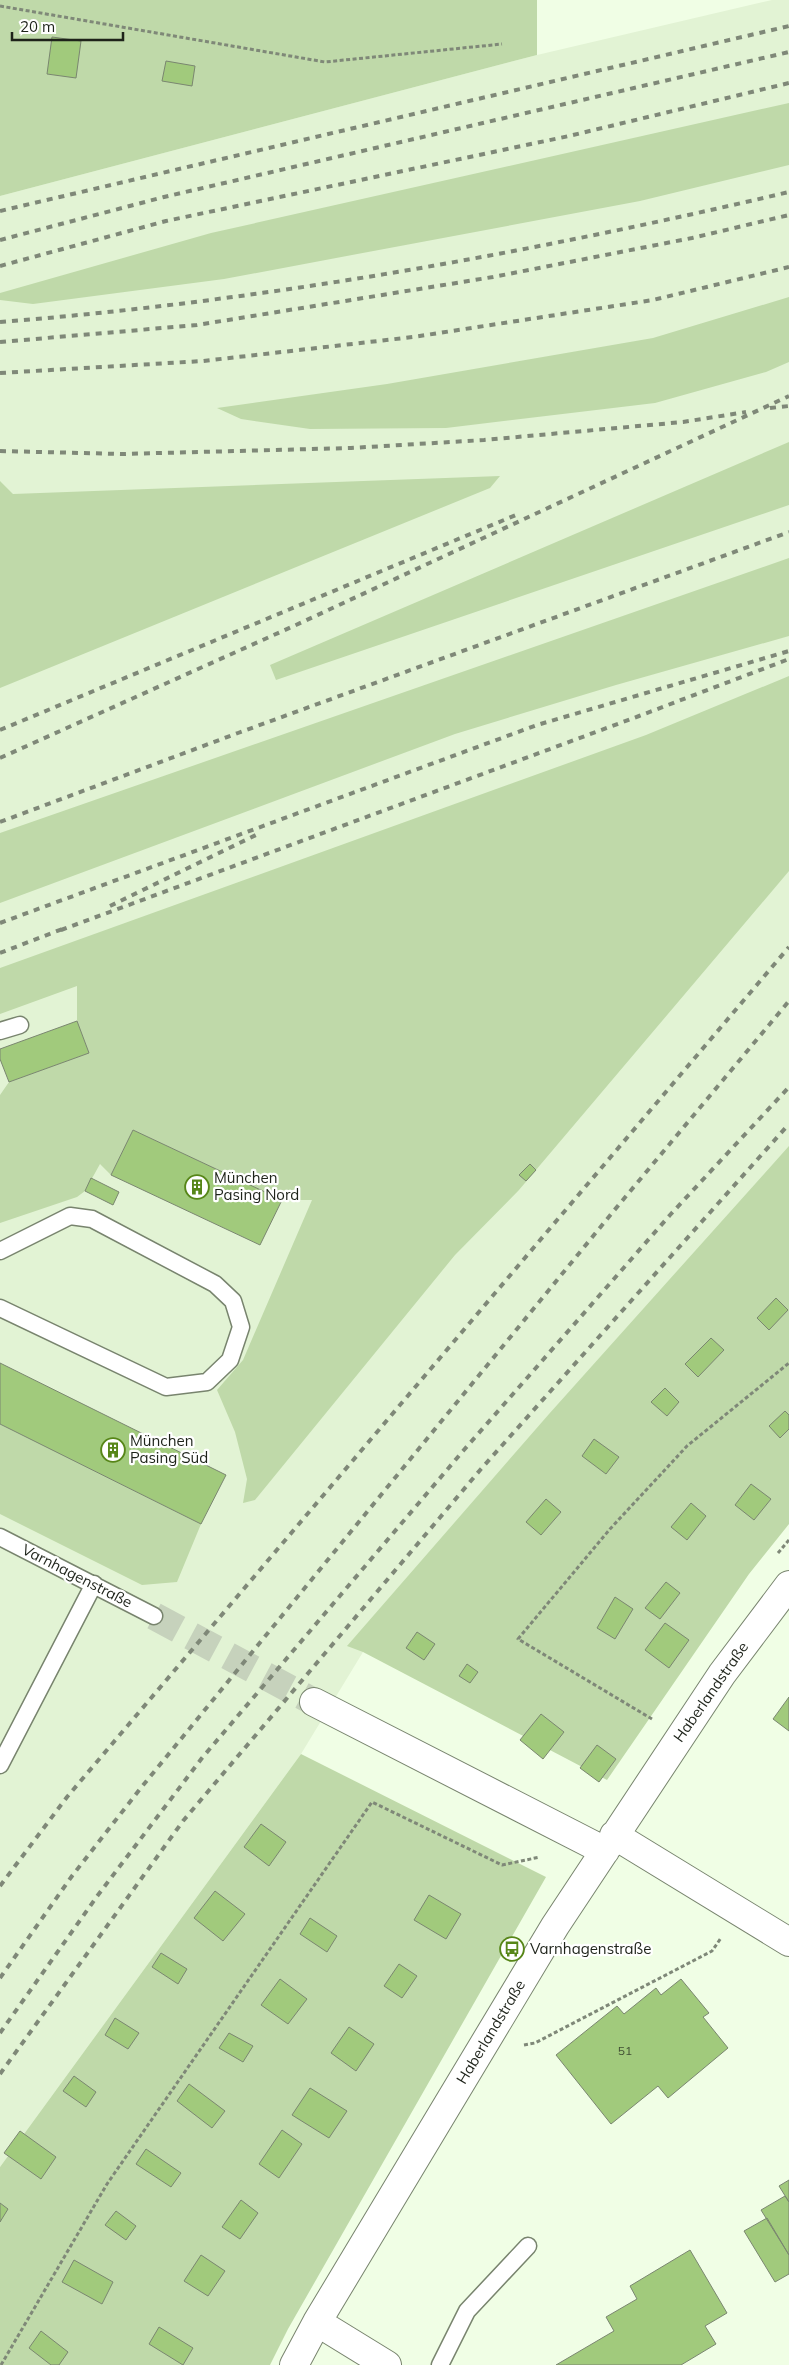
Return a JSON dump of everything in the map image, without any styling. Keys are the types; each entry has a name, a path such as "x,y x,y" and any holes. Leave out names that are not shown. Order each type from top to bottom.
{"street":[{"name":"Haberlandstraße","path":"294,2365 317,2322 555,1926 747,1638 789,1585"},
{"path":"314,1702 609,1843 789,1942"},
{"path":"317,2322 387,2365"}],"lane":[{"path":"0,1031 20,1024"},
{"path":"0,1251 70,1216 92,1219 215,1284 233,1301 241,1328 230,1360 207,1382 166,1387 0,1308"},
{"name":"Varnhagenstraße","path":"0,1538 154,1616"},
{"path":"0,1765 94,1584"},
{"path":"440,2365 467,2311 528,2246"}],"path":[{"path":"0,6 325,62 502,44"},
{"path":"680,1736 518,1639 610,1529 687,1446 789,1363"},
{"path":"1,2365 107,2184 372,1802 502,1866 545,1856"},
{"path":"479,2052 535,2043 712,1951 723,1934"}],"shaded area":[{"path":"0,0 537,0 537,55 0,196"},
{"path":"772,0 789,0 789,1251 363,1652 301,1754 0,2167 0,196 537,55"},
{"path":"789,103 789,165 640,201 224,279 33,304 0,300 0,293 211,233"},
{"path":"789,297 789,362 766,372 655,403 446,428 310,429 241,419 217,408 387,384 653,338"},
{"path":"789,442 789,505 276,680 270,665"},
{"path":"500,476 490,488 0,688 0,481 13,494"},
{"path":"789,558 789,636 616,685 455,734 0,903 0,833"},
{"path":"789,676 789,871 519,1190 455,1255 255,1500 243,1503 247,1479 235,1432 217,1390 243,1360 312,1200 282,1200 133,1130 111,1175 100,1164 85,1191 77,1197 0,1223 0,1095 9,1082 89,1053 77,1021 77,986 0,1014 0,968 646,735"},
{"path":"789,1146 789,1524 749,1574 607,1780 363,1652 347,1646 549,1414"},
{"path":"0,1424 201,1524 177,1582 142,1585 0,1514"},
{"path":"301,1754 546,1877 288,2329 270,2365 0,2365 0,2167"}],"building":[{"path":"52,37 81,41 76,78 47,74"},
{"path":"166,61 195,66 192,86 162,81"},
{"path":"77,1021 89,1053 9,1082 0,1059 0,1049"},
{"name":"München Pasing Nord","path":"133,1130 282,1200 260,1245 111,1175"},
{"path":"530,1164 536,1170 526,1181 519,1175"},
{"path":"91,1178 119,1192 113,1205 85,1191"},
{"path":"776,1298 788,1310 769,1330 757,1318"},
{"path":"711,1338 724,1350 698,1377 685,1364"},
{"name":"München Pasing Süd","path":"0,1363 226,1475 201,1524 0,1424"},
{"path":"665,1388 679,1402 667,1416 651,1402"},
{"path":"785,1411 789,1415 789,1429 780,1438 769,1426"},
{"path":"594,1439 619,1457 606,1474 582,1456"},
{"path":"751,1484 771,1499 754,1520 735,1505"},
{"path":"546,1499 561,1512 541,1535 526,1522"},
{"path":"691,1503 706,1516 687,1540 671,1527"},
{"path":"666,1582 680,1593 660,1619 645,1608"},
{"path":"615,1597 633,1609 615,1639 597,1628"},
{"path":"665,1623 689,1640 669,1668 645,1650"},
{"path":"417,1632 435,1644 424,1660 406,1648"},
{"path":"467,1664 478,1672 470,1683 459,1676"},
{"path":"789,1697 789,1731 773,1719"},
{"path":"541,1714 564,1732 543,1759 520,1740"},
{"path":"597,1745 616,1759 599,1782 580,1768"},
{"path":"261,1824 286,1842 269,1866 244,1847"},
{"path":"215,1891 245,1914 223,1941 194,1918"},
{"path":"429,1895 461,1914 446,1939 414,1920"},
{"path":"310,1918 337,1936 327,1952 300,1934"},
{"path":"161,1953 187,1969 178,1984 152,1967"},
{"path":"399,1964 417,1976 402,1998 384,1986"},
{"path":"280,1979 307,1999 288,2024 261,2005"},
{"path":"681,1979 709,2013 703,2017 728,2048 668,2098 658,2086 611,2124 556,2055 617,2006 624,2014 656,1988 661,1995"},
{"path":"115,2018 139,2033 128,2049 105,2035"},
{"path":"349,2027 374,2044 356,2071 331,2053"},
{"path":"229,2033 253,2046 243,2062 219,2048"},
{"path":"74,2076 96,2092 86,2107 63,2091"},
{"path":"189,2084 225,2111 212,2128 177,2101"},
{"path":"310,2088 347,2111 329,2138 292,2115"},
{"path":"282,2130 302,2144 279,2178 259,2164"},
{"path":"20,2131 56,2157 41,2179 4,2153"},
{"path":"146,2149 181,2173 171,2187 136,2164"},
{"path":"789,2180 789,2202 779,2186"},
{"path":"785,2196 789,2202 789,2255 761,2210"},
{"path":"241,2200 258,2213 240,2239 222,2227"},
{"path":"0,2203 8,2209 0,2222"},
{"path":"116,2211 136,2226 126,2240 105,2225"},
{"path":"767,2218 789,2255 789,2274 775,2282 744,2231"},
{"path":"690,2250 727,2313 705,2326 716,2344 681,2365 556,2365 614,2331 606,2317 637,2299 630,2286"},
{"path":"201,2255 225,2271 208,2296 184,2281"},
{"path":"74,2260 113,2282 102,2304 62,2282"},
{"path":"159,2327 193,2348 183,2365 149,2344"},
{"path":"41,2331 68,2352 59,2365 51,2365 29,2348"}],"tunnel":[{"path":"154,1616 314,1702"}],"railway":[{"path":"0,211 789,26"},
{"path":"0,240 164,197 789,52"},
{"path":"0,266 166,221 569,136 789,83"},
{"path":"0,322 100,313 199,301 397,272 594,235 789,192"},
{"path":"0,342 197,325 493,277 692,238 789,215"},
{"path":"0,373 203,361 413,337 653,300 789,267"},
{"path":"0,758 296,625 789,396"},
{"path":"770,408 789,406"},
{"path":"0,451 122,454 351,448 484,440 683,422 746,412"},
{"path":"0,730 516,515"},
{"path":"0,822 789,532"},
{"path":"0,923 537,725 789,651"},
{"path":"61,930 789,659"},
{"path":"110,906 256,835"},
{"path":"0,953 65,928"},
{"path":"0,1886 67,1797 789,947"},
{"path":"0,1978 72,1876 140,1789 612,1213 789,1001"},
{"path":"0,2033 98,1895 202,1758 463,1451 670,1215 789,1087"},
{"path":"0,2074 183,1821 481,1469 789,1124"}],"place":[{"name":"München Pasing Nord","path":"197,1187"},
{"name":"München Pasing Süd","path":"113,1450"},
{"name":"Varnhagenstraße","path":"512,1949"}]}
